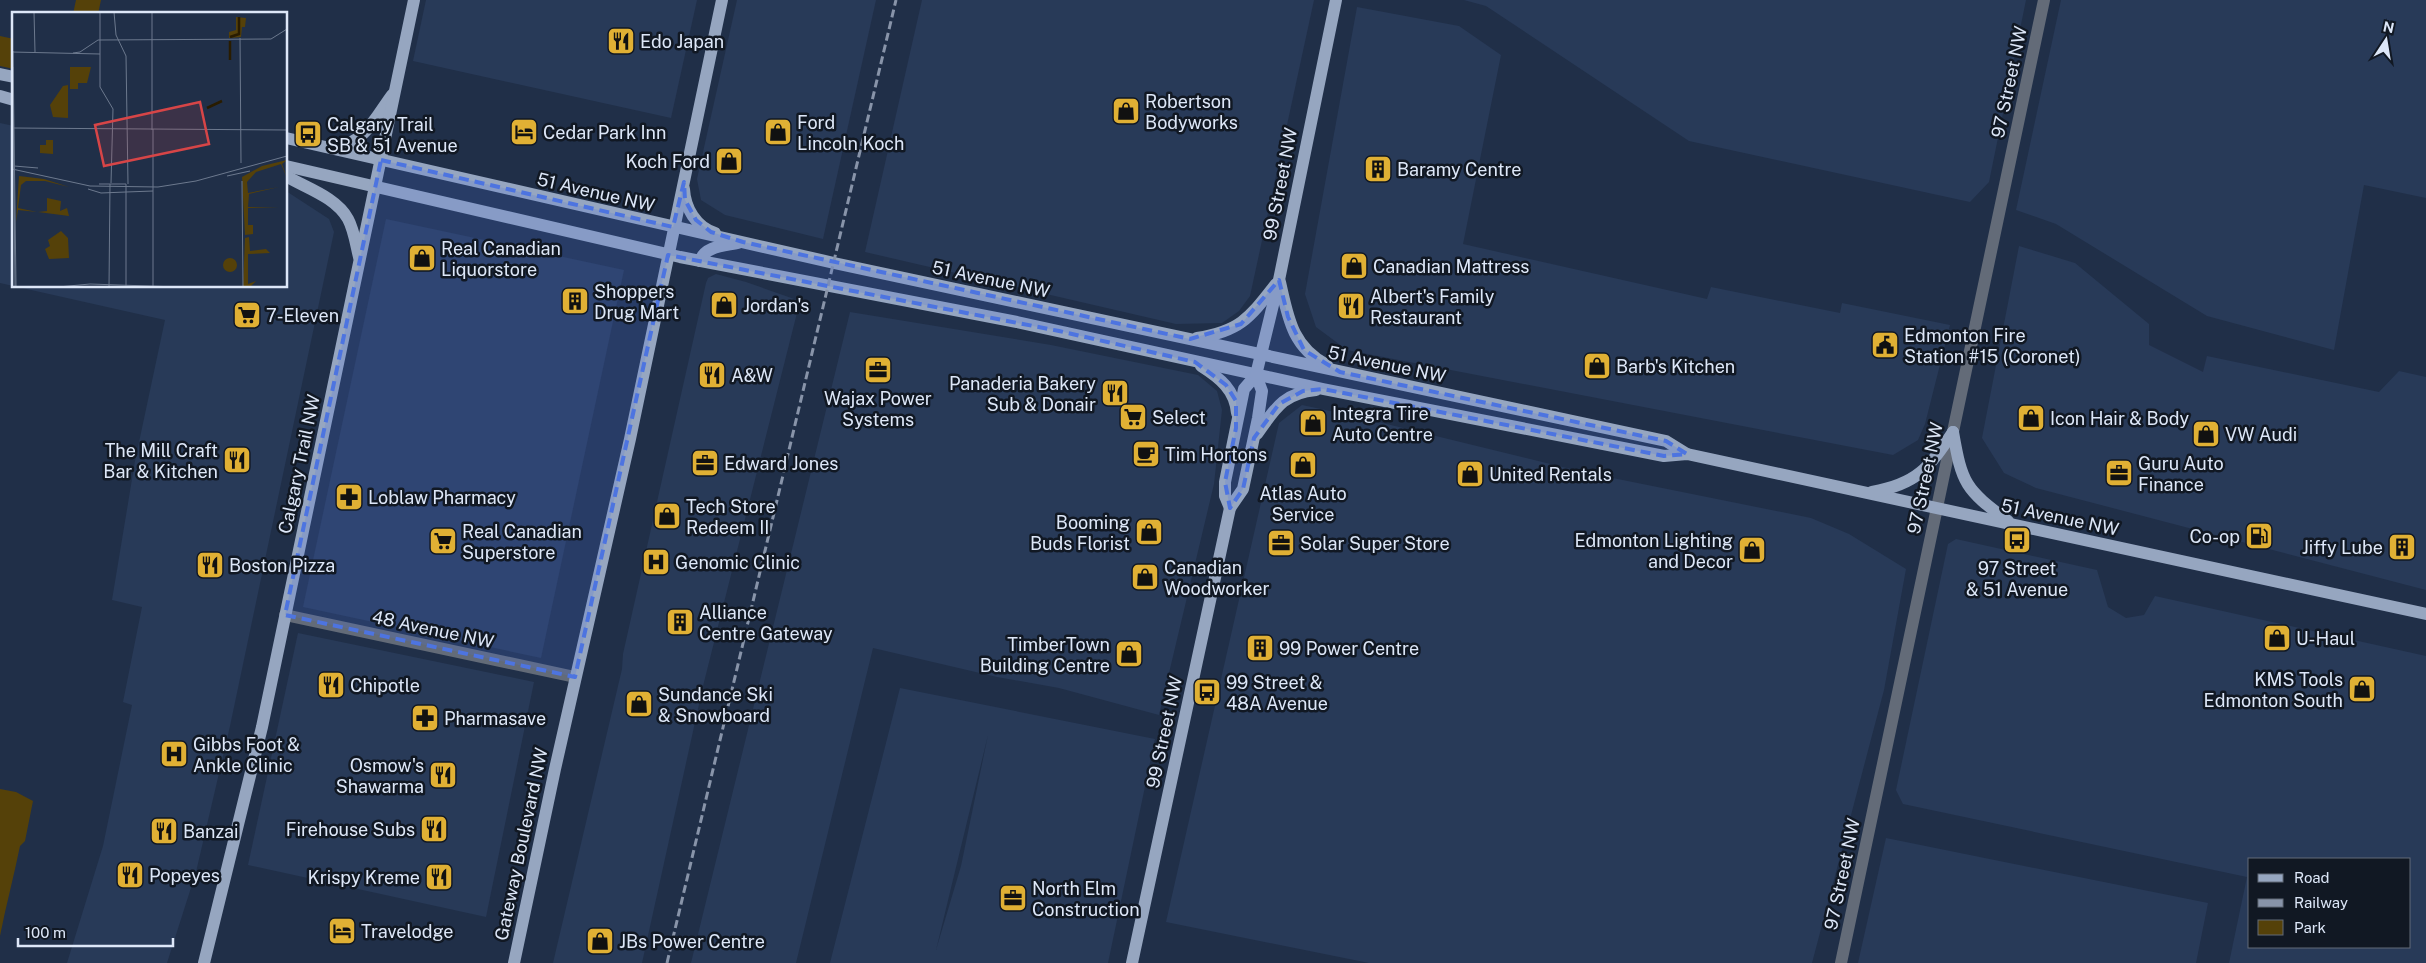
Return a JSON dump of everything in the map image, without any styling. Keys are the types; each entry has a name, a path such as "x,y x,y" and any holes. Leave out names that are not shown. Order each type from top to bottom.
{"main road":[{"name":"Calgary Trail NW","path":"204,963 250,781 382,160 414,0"},
{"name":"Gateway Boulevard NW","path":"514,963 575,677 630,439 722,0"},
{"name":"99 Street NW","path":"1230,508 1225,496 1225,482 1244,389 1256,374 1279,280 1336,0"},
{"path":"313,145 339,146 357,139 395,91"},
{"name":"51 Avenue NW","path":"288,139 673,227 1340,372 1666,440 1687,454"},
{"name":"51 Avenue NW","path":"288,166 700,262 1034,326 1323,389 1664,456 1687,454 2426,614"},
{"path":"288,177 314,191 344,214 350,222 360,259"},
{"path":"684,182 685,200 696,220 711,232 742,242"},
{"path":"700,262 704,254 709,250 742,242"},
{"path":"1190,339 1215,335 1241,324 1250,317 1279,280"},
{"path":"1279,280 1288,317 1295,335 1304,350 1317,360 1340,372"},
{"path":"1196,362 1217,376 1236,401 1236,428"},
{"name":"99 Street NW","path":"1132,963 1230,508 1243,489 1254,438 1262,391 1256,374"},
{"path":"1254,438 1284,400 1303,391 1323,389"},
{"path":"1868,493 1891,487 1919,475 1933,463 1953,432"},
{"path":"1953,432 1960,472 1968,486 1977,498 2012,524"}],"street":[{"name":"97 Street NW","path":"1841,963 2044,0"},
{"name":"48 Avenue NW","path":"284,615 575,677"}],"highlighted area":[{"path":"381,160 673,227 684,182 685,200 696,220 711,232 743,242 1190,339 1241,324 1279,280 1288,317 1304,350 1340,372 1666,441 1687,454 1664,456 1323,389 1303,391 1279,404 1254,438 1243,489 1230,508 1225,482 1236,428 1236,401 1226,385 1195,362 1059,331 668,255 575,677 285,615"}],"shaded area":[{"path":"426,0 697,0 671,118 413,61"},
{"name":"Ford Lincoln Koch","path":"737,0 876,0 823,239 725,215 701,200 697,179"},
{"path":"922,0 1314,0 1250,296 1239,311 1222,323 1176,324 865,252"},
{"path":"1464,0 2026,0 1989,182 1970,202 1689,141 1486,6"},
{"path":"2061,0 2426,0 2426,198 2364,185 2334,350 2207,316 2056,224 2016,210"},
{"path":"1357,7 1459,26 1501,55 1463,244 1707,299 1711,287 1840,313 1842,303 1950,325 1925,424 1918,440 1893,455 1347,350 1316,327 1305,294"},
{"path":"0,123 12,126 12,286 0,283"},
{"path":"288,192 329,219 334,232 230,726 196,872 167,963 67,963 103,846 132,705 123,702 142,607 112,600 135,461 165,320 22,288 288,288"},
{"path":"386,219 624,270 541,658 303,607"},
{"path":"2019,246 2075,263 2149,324 2149,345 2203,372 2207,356 2379,392 2399,371 2426,377 2426,590 2036,488 2004,473 1982,438"},
{"path":"716,274 746,282 800,301 703,686 642,963 553,963 622,669 623,654 706,283 708,278"},
{"path":"850,312 1051,345 1198,375 1217,391 1222,410 1214,484 1159,715 1059,688 997,677 873,648 796,963 691,963"},
{"path":"1302,405 1583,472 1811,518 1849,534 1906,569 1884,690 1812,963 1369,963 1166,922 1279,423"},
{"path":"1956,539 2097,570 2108,607 2126,618 2144,615 2155,596 2426,656 2426,963 2229,963 2247,877 1903,804 1896,790 1948,544"},
{"path":"298,633 534,682 486,917 248,865"},
{"path":"900,688 1155,739 1108,963 830,963","holes":["988,735 961,866 936,950"]},
{"path":"1886,838 2208,903 2196,963 1858,963"}],"green space":[{"path":"76,0 101,0 98,12 73,12"},
{"path":"0,36 12,39 12,69 0,66"},
{"path":"0,789 16,792 33,801 25,841 20,846 0,936"}],"railway":[{"path":"667,963 896,0"}],"place":[{"name":"Edo Japan","path":"621,41"},
{"name":"Robertson Bodyworks","path":"1126,111"},
{"name":"Cedar Park Inn","path":"524,132"},
{"name":"Ford Lincoln Koch","path":"778,132"},
{"name":"Calgary Trail SB & 51 Avenue","path":"308,134"},
{"name":"Koch Ford","path":"729,161"},
{"name":"Baramy Centre","path":"1378,169"},
{"name":"Real Canadian Liquorstore","path":"422,258"},
{"name":"Canadian Mattress","path":"1354,266"},
{"name":"Shoppers Drug Mart","path":"575,301"},
{"name":"Jordan's","path":"724,305"},
{"name":"Albert's Family Restaurant","path":"1351,306"},
{"name":"7-Eleven","path":"247,315"},
{"name":"Edmonton Fire Station #15 (Coronet)","path":"1885,345"},
{"name":"Barb's Kitchen","path":"1597,366"},
{"name":"Wajax Power Systems","path":"878,370"},
{"name":"A&W","path":"712,375"},
{"name":"Panaderia Bakery Sub & Donair","path":"1115,393"},
{"name":"Select","path":"1133,417"},
{"name":"Icon Hair & Body","path":"2031,418"},
{"name":"Integra Tire Auto Centre","path":"1313,423"},
{"name":"VW Audi","path":"2206,434"},
{"name":"Tim Hortons","path":"1146,454"},
{"name":"The Mill Craft Bar & Kitchen","path":"237,460"},
{"name":"Edward Jones","path":"705,463"},
{"name":"Atlas Auto Service","path":"1303,465"},
{"name":"Guru Auto Finance","path":"2119,473"},
{"name":"United Rentals","path":"1470,474"},
{"name":"Loblaw Pharmacy","path":"349,497"},
{"name":"Tech Store Redeem II","path":"667,516"},
{"name":"Booming Buds Florist","path":"1149,532"},
{"name":"Co-op","path":"2259,536"},
{"name":"97 Street & 51 Avenue","path":"2017,540"},
{"name":"Real Canadian Superstore","path":"443,541"},
{"name":"Solar Super Store","path":"1281,543"},
{"name":"Jiffy Lube","path":"2402,547"},
{"name":"Edmonton Lighting and Decor","path":"1752,550"},
{"name":"Genomic Clinic","path":"656,562"},
{"name":"Boston Pizza","path":"210,565"},
{"name":"Canadian Woodworker","path":"1145,577"},
{"name":"Alliance Centre Gateway","path":"680,622"},
{"name":"U-Haul","path":"2277,638"},
{"name":"99 Power Centre","path":"1260,648"},
{"name":"TimberTown Building Centre","path":"1129,654"},
{"name":"Chipotle","path":"331,685"},
{"name":"KMS Tools Edmonton South","path":"2362,689"},
{"name":"99 Street & 48A Avenue","path":"1207,692"},
{"name":"Sundance Ski & Snowboard","path":"639,704"},
{"name":"Pharmasave","path":"425,718"},
{"name":"Gibbs Foot & Ankle Clinic","path":"174,754"},
{"name":"Osmow's Shawarma","path":"443,775"},
{"name":"Firehouse Subs","path":"434,829"},
{"name":"Banzai","path":"164,831"},
{"name":"Popeyes","path":"130,875"},
{"name":"Krispy Kreme","path":"439,877"},
{"name":"North Elm Construction","path":"1013,898"},
{"name":"Travelodge","path":"342,931"},
{"name":"JBs Power Centre","path":"600,941"}]}
